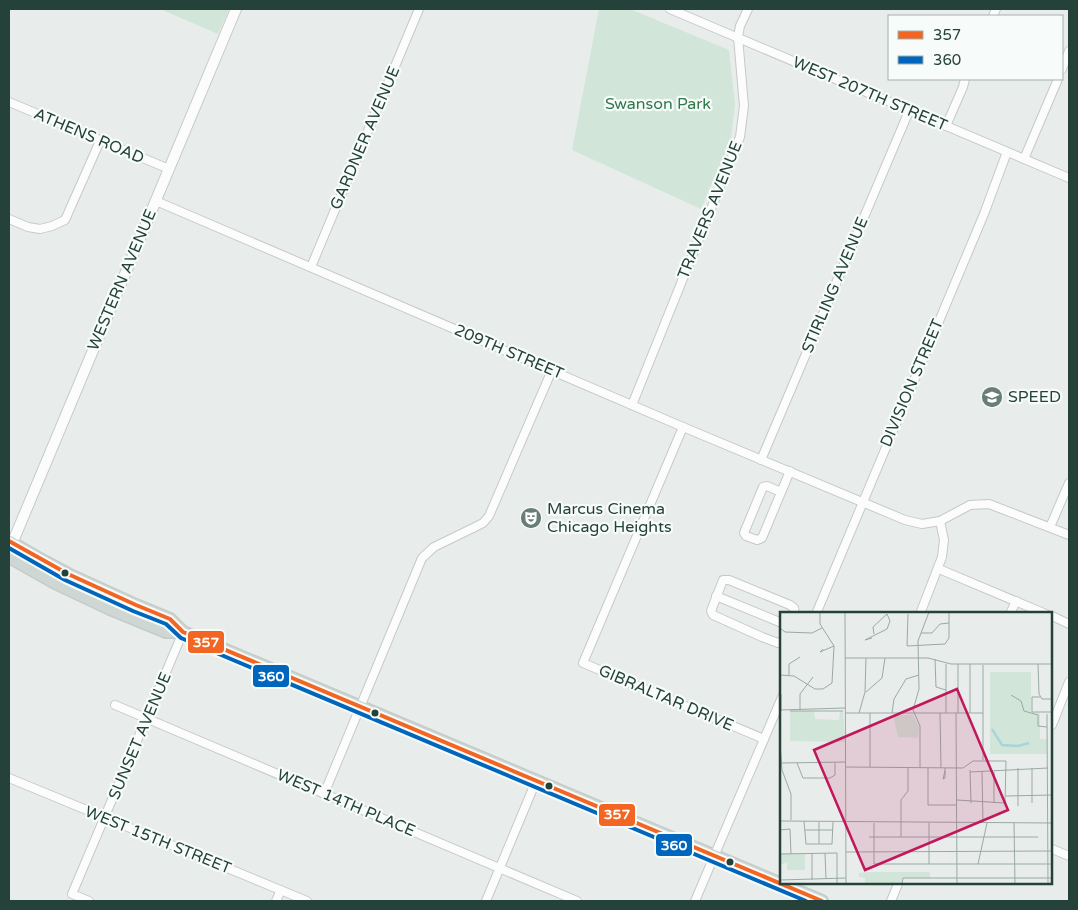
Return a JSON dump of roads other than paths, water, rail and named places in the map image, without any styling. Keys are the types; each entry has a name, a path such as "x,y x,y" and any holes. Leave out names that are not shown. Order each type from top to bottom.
{"main road":[{"name":"WESTERN AVENUE","path":"10,545 236,9"},
{"path":"10,545 68,574 170,619 183,632 780,883"},
{"path":"9,558 55,583 110,609 166,632 183,632"},
{"path":"784,885 822,901"}],"street":[{"name":"GARDNER AVENUE","path":"312,267 419,9"},
{"name":"WEST 207TH STREET","path":"670,9 1069,178"},
{"name":"TRAVERS AVENUE","path":"632,405 740,137 744,106 738,37 740,26 748,9"},
{"path":"1063,66 1069,51"},
{"path":"946,126 965,80"},
{"path":"1024,159 1058,80"},
{"name":"ATHENS ROAD","path":"9,102 169,169"},
{"name":"STIRLING AVENUE","path":"761,460 909,110"},
{"path":"9,219 28,227 40,229 65,220 100,141"},
{"name":"DIVISION STREET","path":"817,612 977,231 1008,152"},
{"name":"209TH STREET","path":"156,200 862,502 914,523 922,524 940,521"},
{"path":"324,794 422,558 434,547 483,523 489,516 552,370"},
{"name":"GIBRALTAR DRIVE","path":"683,426 584,663 764,739"},
{"path":"781,492 767,486 763,487 744,533 746,536 757,540 762,538 790,471"},
{"path":"1050,527 1069,483"},
{"path":"921,612 942,558 944,546 940,521 970,505 989,504 1069,536"},
{"path":"939,569 1042,612"},
{"path":"780,642 762,637 712,615 711,612 716,596 724,580 729,580 790,605 794,608 795,612"},
{"path":"716,596 780,622"},
{"path":"1011,612 1016,600"},
{"path":"1053,616 1069,624"},
{"name":"SUNSET AVENUE","path":"88,901 72,894 183,632"},
{"path":"1053,722 1069,682"},
{"name":"WEST 14TH PLACE","path":"115,705 577,901"},
{"path":"695,901 764,739 779,713"},
{"name":"WEST 15TH STREET","path":"9,778 307,901"},
{"path":"486,901 536,781"},
{"path":"1053,849 1069,856"},
{"path":"891,901 898,885"},
{"path":"276,901 281,890"}],"place":[{"name":"SPEED","path":"992,397"},
{"name":"Marcus Cinema Chicago Heights","path":"531,518"}],"park label":[{"name":"Swanson Park","path":"658,104"}]}
